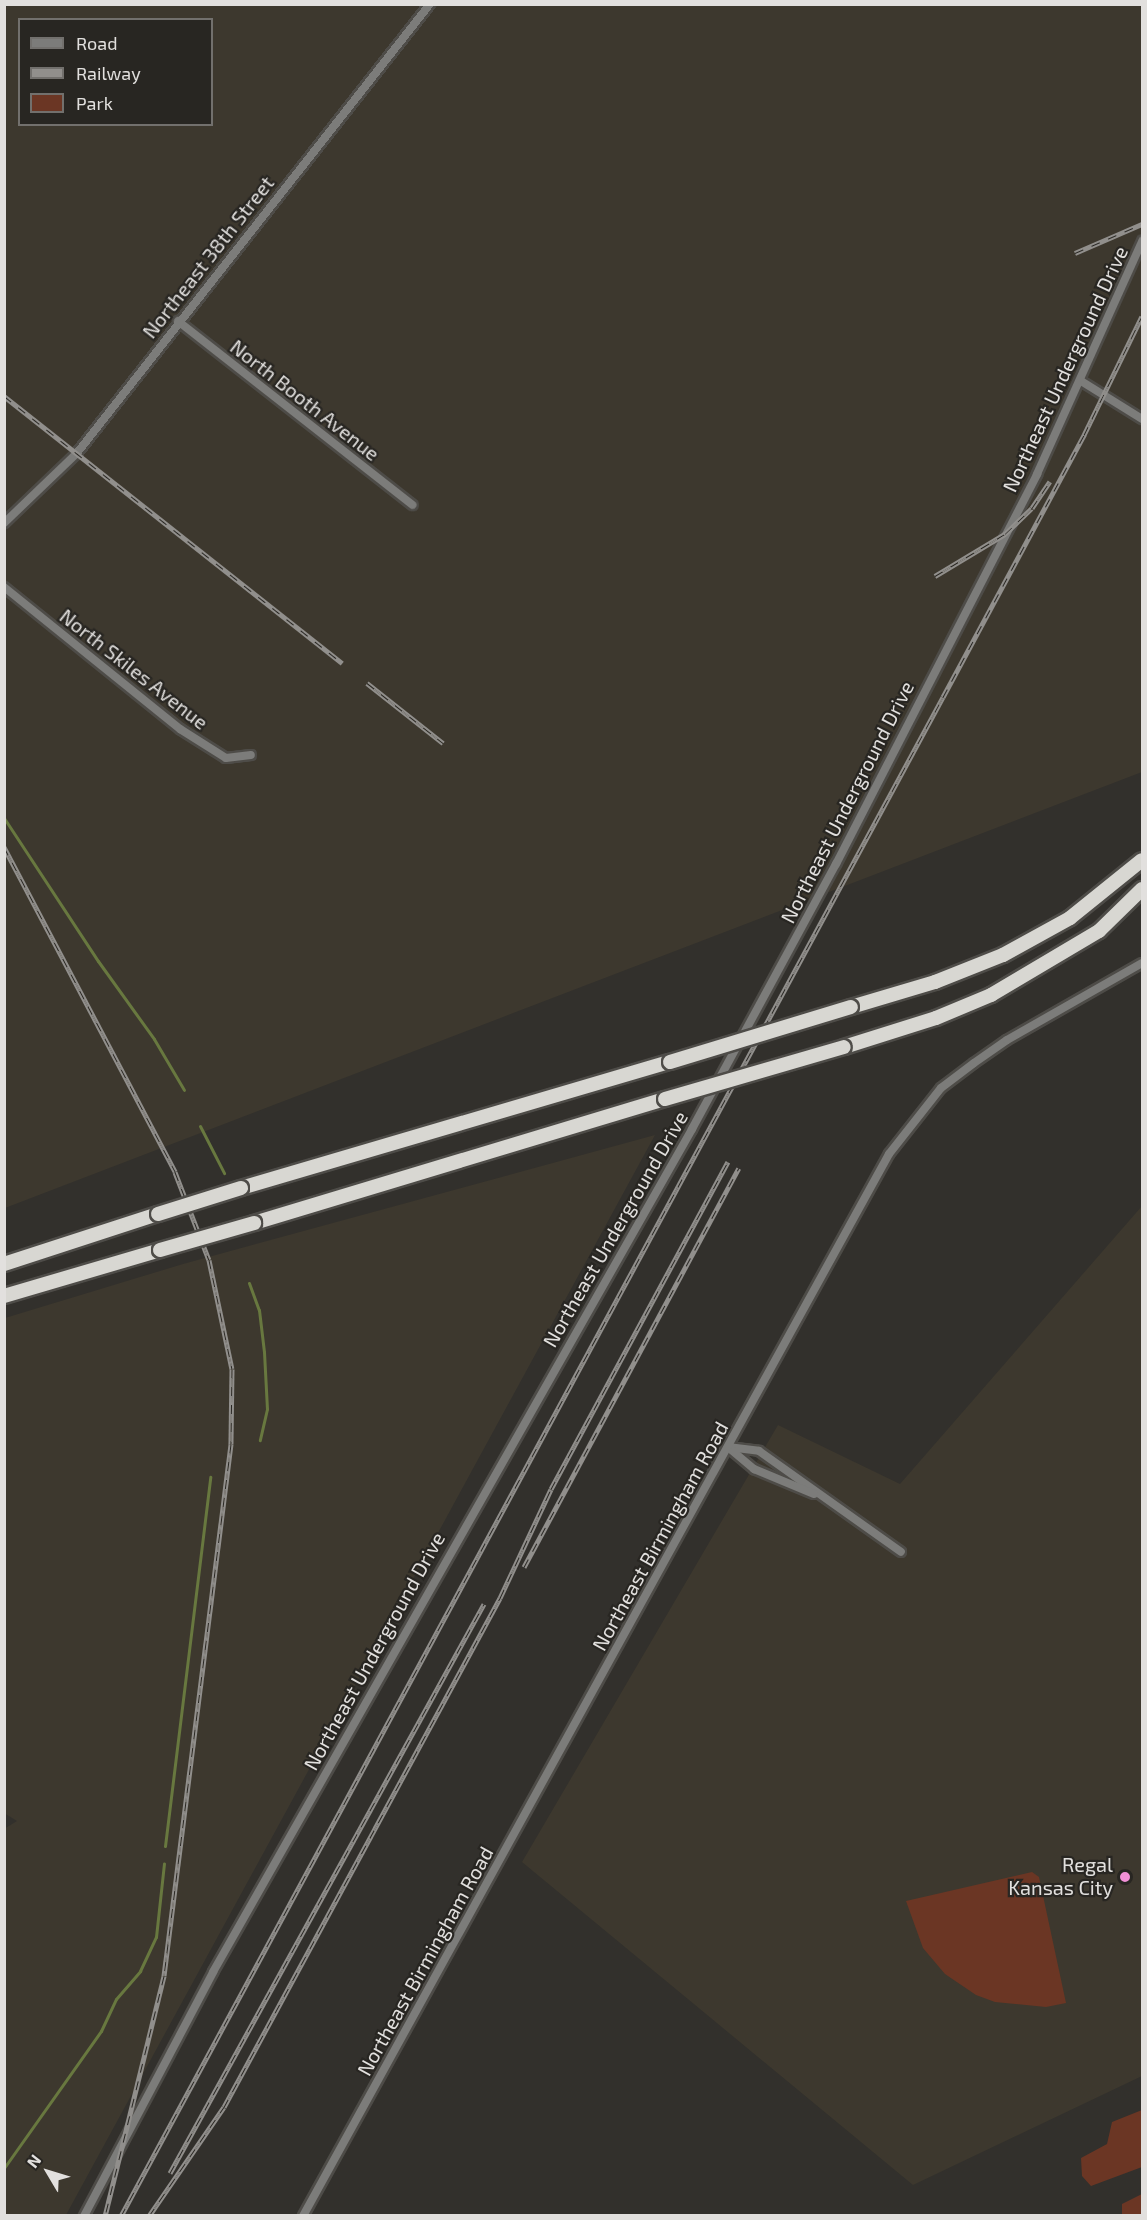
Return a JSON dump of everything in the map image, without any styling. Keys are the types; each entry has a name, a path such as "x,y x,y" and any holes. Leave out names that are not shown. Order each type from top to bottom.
{"highway":[{"path":"4,1264 241,1188 935,982 1003,955 1070,918 1143,860"},
{"path":"4,1296 936,1018 991,994 1099,931 1143,889"}],"street":[{"name":"Northeast 38th Street","path":"4,524 29,504 77,453 178,321 430,4"},
{"name":"Northeast Underground Drive","path":"84,2216 213,1972 697,1119 836,864 1037,474 1143,241"},
{"name":"North Booth Avenue","path":"178,321 413,505"},
{"path":"1081,381 1142,417"},
{"name":"North Skiles Avenue","path":"4,587 180,729 226,758 250,755"},
{"name":"Northeast Birmingham Road","path":"303,2216 889,1154 914,1119 941,1088 1007,1040 1143,963"},
{"path":"728,1447 754,1468 816,1494 901,1552"},
{"path":"728,1447 759,1451 802,1478 816,1494"}],"shaded area":[{"path":"5,5 1142,5 1142,772 5,1208"},
{"path":"655,1135 66,2215 5,2215 4,1829 17,1821 4,1813 5,1318 183,1264"},
{"path":"1142,1206 1142,2076 913,2185 522,1862 778,1425 900,1484"}],"green space":[{"path":"1032,1872 1039,1877 1066,2003 1046,2007 995,2002 976,1995 945,1974 923,1948 906,1901"},
{"path":"1142,2110 1142,2167 1091,2186 1082,2176 1081,2158 1107,2144 1112,2122"},
{"path":"1142,2194 1142,2215 1122,2215 1122,2204"}],"waterway":[{"path":"4,818 98,961 154,1039 184,1090"},
{"path":"200,1126 224,1173"},
{"path":"249,1283 259,1310 264,1352 267,1409 260,1440"},
{"path":"165,1846 210,1477"},
{"path":"4,2168 101,2031 116,1999 140,1971 156,1937 164,1863"}],"railway":[{"path":"1075,253 1142,224"},
{"path":"121,2216 1084,435 1142,316"},
{"path":"4,396 342,663"},
{"path":"935,576 1005,534 1032,508 1050,481"},
{"path":"367,683 443,743"},
{"path":"4,847 175,1172 209,1260 232,1369 231,1444 164,1976 105,2216"},
{"path":"149,2216 224,2107 500,1598 551,1489 728,1162"},
{"path":"524,1567 739,1168"},
{"path":"170,2173 484,1604"}],"place":[{"name":"Regal Kansas City","path":"1125,1877"}]}
